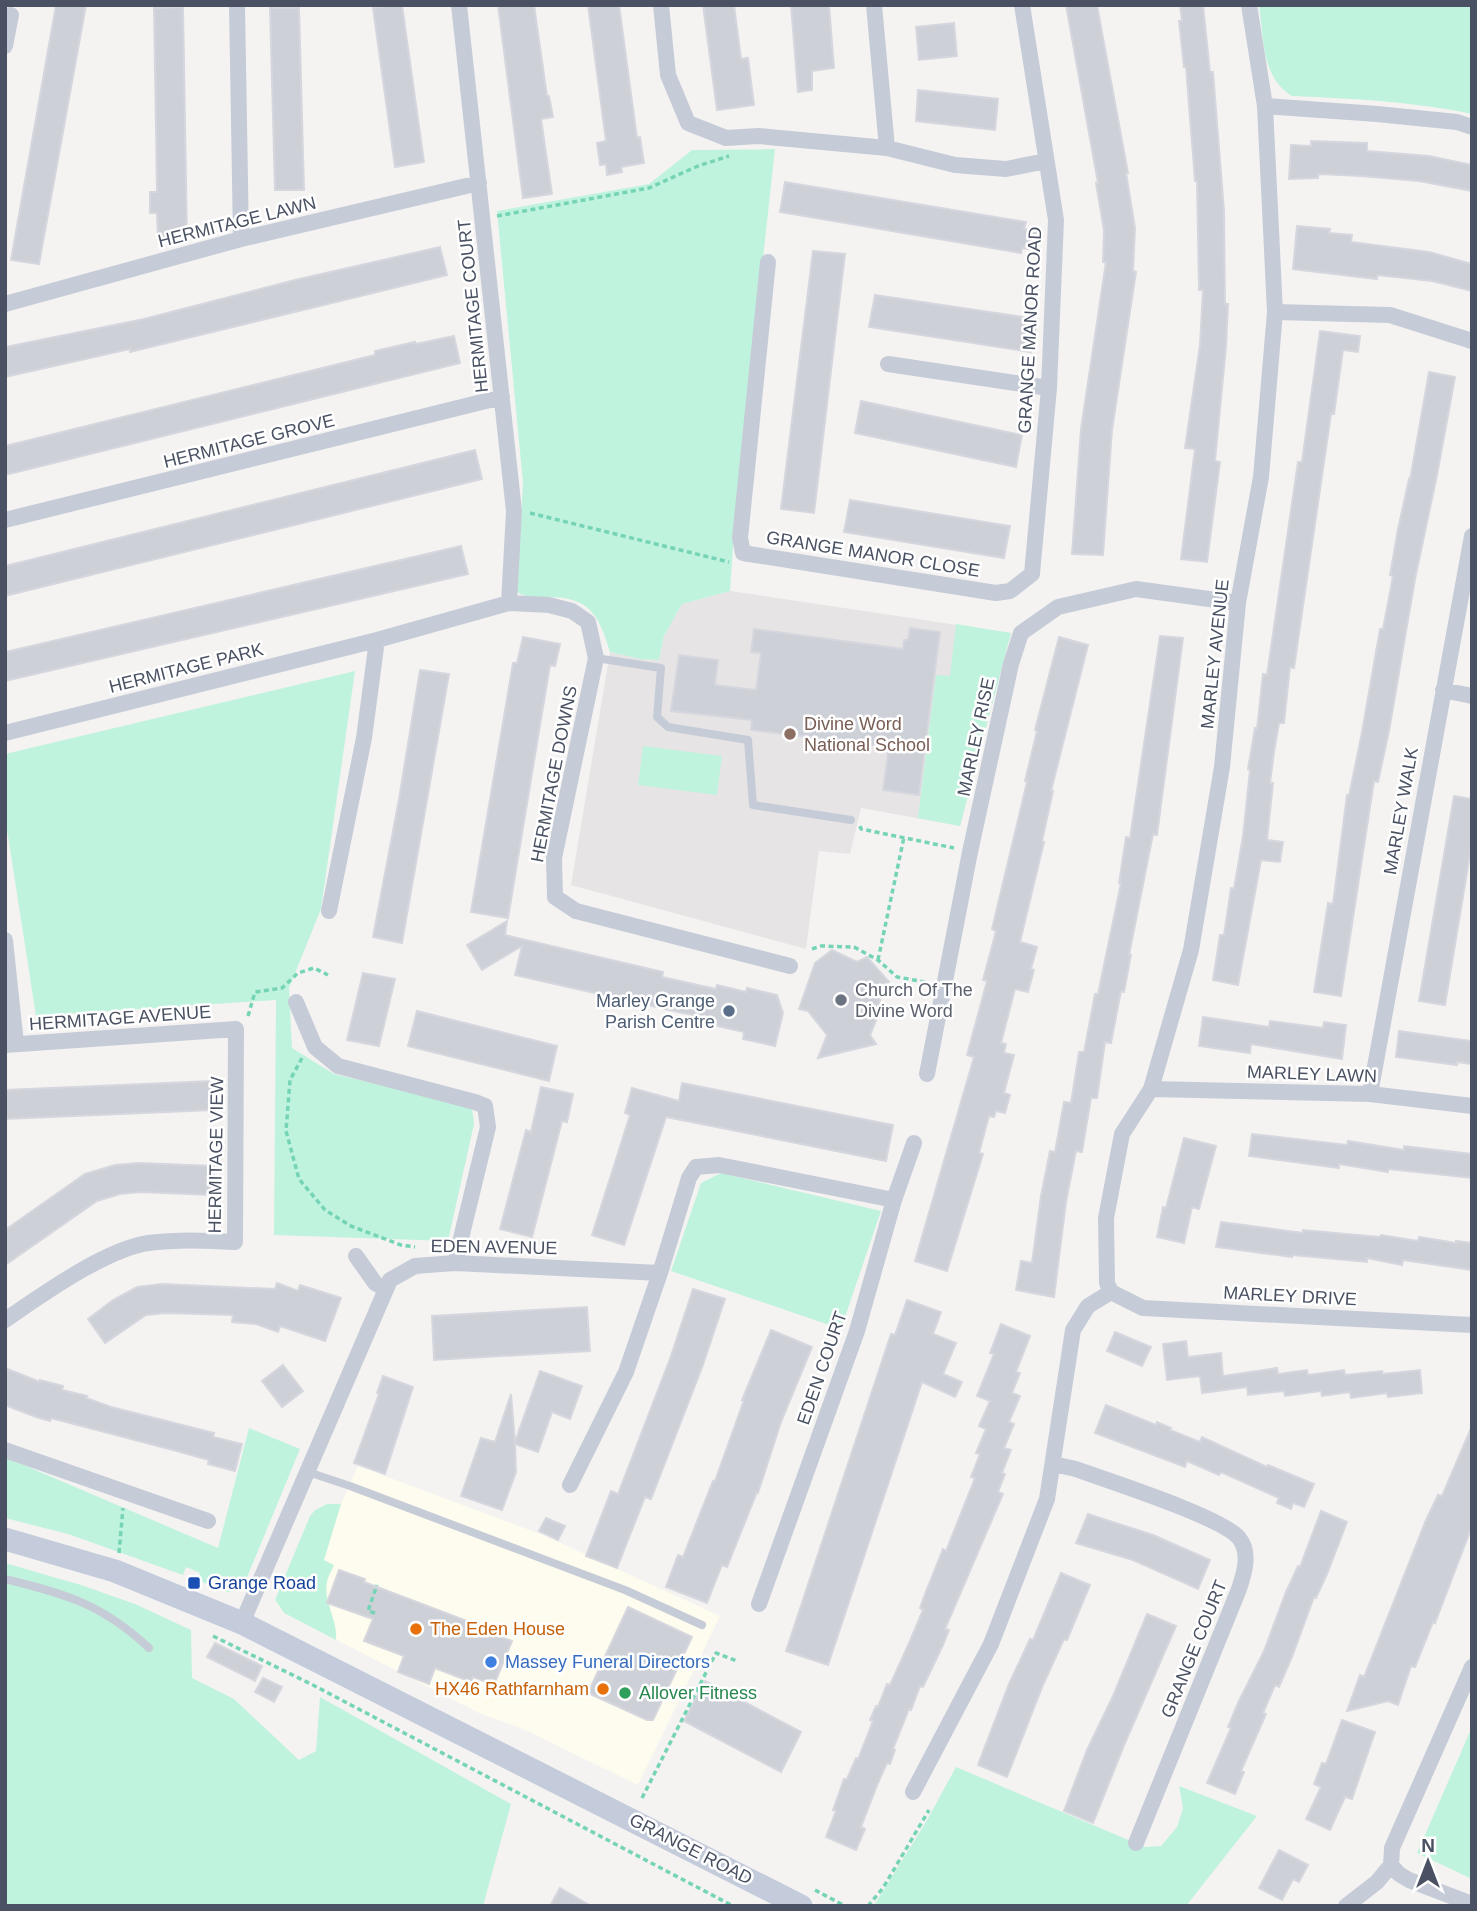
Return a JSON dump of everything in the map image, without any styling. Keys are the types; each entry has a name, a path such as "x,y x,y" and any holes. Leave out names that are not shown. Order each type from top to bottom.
{"main road":[{"name":"GRANGE ROAD","path":"5,1539 114,1571 242,1623 801,1906"}],"street":[{"path":"237,5 241,239"},
{"name":"HERMITAGE COURT","path":"459,5 514,511 509,603"},
{"path":"661,5 668,75 688,123 726,138 758,136 887,148 955,165 1006,169 1046,160"},
{"path":"874,5 887,148"},
{"name":"GRANGE MANOR ROAD","path":"1022,5 1056,220 1048,388 1032,574"},
{"name":"MARLEY AVENUE","path":"1111,1292 1107,1283 1106,1218 1122,1134 1152,1089 1191,950 1222,767 1238,604 1261,477 1275,312 1265,106 1249,5"},
{"path":"5,46 11,15"},
{"path":"1265,106 1457,122 1472,127"},
{"name":"HERMITAGE LAWN","path":"5,304 241,239 479,183"},
{"name":"GRANGE MANOR CLOSE","path":"768,262 740,538 743,553 996,593 1010,591 1032,574"},
{"path":"1275,312 1390,315 1472,341"},
{"path":"888,364 1048,388"},
{"name":"HERMITAGE GROVE","path":"5,520 502,397"},
{"name":"MARLEY WALK","path":"1370,1094 1472,536"},
{"name":"MARLEY RISE","path":"927,1074 970,852 1021,633 1058,607 1136,589 1238,604"},
{"name":"HERMITAGE PARK","path":"5,733 377,640 509,603"},
{"name":"HERMITAGE DOWNS","path":"509,603 549,605 572,611 588,622 596,658 554,858 555,897 576,911 790,966"},
{"path":"329,911 365,738 377,640"},
{"path":"1443,690 1472,696"},
{"path":"5,940 10,1044"},
{"path":"296,1002 315,1047 338,1066 485,1106 488,1127 456,1262"},
{"name":"HERMITAGE AVENUE","path":"10,1044 236,1030"},
{"name":"HERMITAGE VIEW","path":"5,1320 58,1283 112,1256 146,1244 199,1240 235,1242 236,1030"},
{"name":"MARLEY LAWN","path":"1152,1089 1370,1094 1472,1106"},
{"name":"EDEN COURT","path":"759,1604 857,1331 894,1200 914,1143"},
{"path":"570,1485 626,1371 660,1273 688,1178 696,1167 719,1165 894,1200"},
{"path":"242,1623 387,1284 375,1283 356,1256"},
{"name":"EDEN AVENUE","path":"387,1284 415,1266 456,1262 660,1273"},
{"path":"914,1792 991,1644 1047,1499 1073,1330 1088,1306 1111,1292"},
{"name":"MARLEY DRIVE","path":"1111,1292 1143,1308 1472,1325"},
{"path":"5,1450 208,1521"},
{"name":"GRANGE COURT","path":"1053,1464 1076,1469 1216,1521 1240,1538 1247,1561 1240,1590 1136,1843"},
{"path":"1346,1906 1377,1882 1391,1865 1392,1848 1472,1667"},
{"path":"1391,1865 1409,1880 1472,1904"}],"lane":[{"path":"596,658 661,668 657,717 668,727 748,740 753,805 855,820"},
{"path":"308,1472 614,1586 702,1625"},
{"path":"5,1579 90,1604 127,1627 149,1648"}],"path":[{"path":"491,217 649,188 698,166 735,155"},
{"path":"524,512 729,562"},
{"path":"855,820 861,828 954,848"},
{"path":"878,960 904,838"},
{"path":"812,949 821,946 854,947 878,960 897,977 925,982"},
{"path":"236,1030 247,1018 255,992 282,988 298,973 314,968 328,975"},
{"path":"303,1055 290,1080 286,1131 299,1179 325,1210 351,1226 401,1245 416,1247"},
{"path":"119,1558 125,1493"},
{"path":"375,1613 368,1611 377,1585"},
{"path":"210,1634 313,1685 733,1906"},
{"path":"642,1798 716,1653 737,1661"},
{"path":"868,1906 883,1888 929,1810"}],"shaded area":[{"name":"Divine Word National School","path":"730,591 1011,633 960,826 861,808 850,854 819,851 806,949 571,885 610,652 659,660 664,636 682,604"},
{"path":"358,1466 543,1535 720,1616 638,1785 523,1729 479,1713 284,1613 275,1600 310,1516 322,1506 341,1504"}],"green space":[{"path":"1259,5 1472,5 1472,114 1405,103 1292,96 1274,79 1269,68 1263,44"},
{"path":"775,149 736,504 730,591 682,604 664,636 659,660 610,652 601,626 581,603 559,597 527,596 517,592 523,483 497,211 649,184 692,150"},
{"path":"956,624 1011,633 960,826 918,818 936,675 950,676"},
{"path":"355,671 321,909 289,988 292,1048 334,1074 472,1107 474,1124 448,1241 274,1235 276,1000 36,1016 5,817 5,754"},
{"path":"643,746 722,756 717,795 638,785"},
{"path":"721,1173 881,1211 841,1329 671,1271 701,1183"},
{"path":"249,1428 300,1449 248,1575 243,1584 233,1592 220,1590 198,1580 200,1573 186,1567 183,1575 68,1534 5,1518 5,1457 218,1548"},
{"path":"327,1504 341,1504 324,1560 334,1565 326,1589 336,1640 284,1613 275,1600 310,1516"},
{"path":"5,1563 135,1604 191,1630 192,1678 234,1699 299,1760 316,1751 320,1697 511,1804 483,1906 5,1906"},
{"path":"1472,1727 1472,1879 1417,1853"},
{"path":"956,1767 1145,1847 1161,1846 1177,1827 1183,1808 1179,1786 1257,1816 1186,1906 878,1906 875,1904 926,1822"}],"building":[{"path":"56,5 86,5 39,264 11,260"},
{"path":"402,5 424,162 395,167 373,8"},
{"path":"498,5 534,5 547,96 553,117 541,119 552,194 523,198"},
{"path":"588,5 619,5 637,138 640,137 644,163 621,167 622,172 607,175 606,164 600,165 597,143 606,141"},
{"path":"703,5 734,5 741,59 748,58 754,105 717,110"},
{"path":"791,5 829,5 834,68 812,71 812,90 798,92"},
{"path":"1066,5 1097,5 1128,173 1135,228 1133,271 1136,272 1112,430 1103,555 1072,554 1081,429 1106,262 1103,262 1104,230 1098,183"},
{"path":"1180,5 1203,5 1210,72 1213,72 1224,211 1225,304 1228,304 1226,347 1215,461 1220,462 1207,562 1181,559 1195,449 1185,448 1200,345 1203,290 1199,290 1197,181 1179,21 1182,21"},
{"path":"183,7 187,238 158,239 157,213 150,213 150,192 157,192 154,8"},
{"path":"270,8 299,8 304,190 275,190"},
{"path":"954,23 957,56 919,60 916,27"},
{"path":"918,90 998,99 995,130 916,121"},
{"path":"1311,141 1367,143 1367,151 1429,156 1472,165 1472,191 1419,181 1361,176 1318,174 1318,178 1289,179 1291,145 1311,146"},
{"path":"785,182 1026,222 1024,229 1038,232 1034,250 1022,248 1021,253 780,212"},
{"path":"1297,226 1330,229 1329,233 1352,235 1351,242 1429,252 1472,264 1472,291 1432,281 1377,275 1377,279 1293,269"},
{"path":"440,247 447,275 130,352 130,349 5,377 5,347 144,319 295,280"},
{"path":"813,251 845,254 814,513 781,509"},
{"path":"875,295 1037,319 1031,352 869,327"},
{"path":"1320,331 1360,336 1358,352 1343,350 1334,414 1331,414 1294,668 1290,667 1284,723 1279,723 1274,752 1267,840 1283,842 1280,862 1261,860 1238,985 1213,980 1220,935 1224,935 1243,836 1248,769 1255,728 1257,729 1263,674 1267,675 1298,462 1302,462"},
{"path":"454,336 460,363 5,475 5,446 375,355 375,351"},
{"path":"1429,372 1455,377 1415,579 1389,731 1378,782 1374,781 1341,996 1314,992 1328,903 1333,904 1347,795 1349,796 1362,732 1380,629 1383,629 1398,529 1410,480"},
{"path":"861,401 1022,435 1016,467 855,433"},
{"path":"475,450 482,479 5,596 5,566"},
{"path":"850,500 1010,526 1004,558 844,532"},
{"path":"461,546 468,574 5,681 5,652"},
{"path":"910,628 940,632 919,795 883,790 889,747 751,730 752,720 671,711 679,655 718,660 715,685 756,690 761,653 751,652 754,629 903,649"},
{"path":"1160,636 1183,638 1157,835 1153,834 1124,992 1121,991 1111,1043 1105,1042 1097,1098 1091,1098 1082,1152 1076,1151 1066,1202 1054,1297 1016,1290 1021,1261 1032,1263 1050,1151 1055,1152 1064,1102 1071,1103 1079,1052 1084,1052 1095,994 1098,994 1121,883 1126,837 1130,838"},
{"path":"523,637 560,644 555,666 550,665 508,918 471,912 513,663 517,663"},
{"path":"1059,637 1088,645 1051,791 1042,841 1044,842 1020,942 1037,947 1031,969 1034,970 1028,992 1015,989 1001,1043 1006,1044 1004,1053 1014,1055 1004,1093 1010,1095 1005,1113 996,1111 994,1117 989,1116 979,1153 983,1154 947,1271 915,1261 974,1057 967,1055 987,981 983,980 996,931 992,929 1027,782 1025,781 1037,731 1035,730"},
{"path":"420,670 449,674 402,943 373,937"},
{"path":"1454,796 1472,799 1472,842 1445,1005 1419,1001"},
{"path":"507,921 505,935 663,972 662,977 716,989 717,985 746,992 747,988 777,995 783,1013 775,1046 743,1039 744,1032 713,1025 714,1020 515,975 522,946 482,970 467,945"},
{"name":"Church Of The Divine Word","path":"832,950 857,962 867,957 889,982 880,990 880,1011 870,1035 876,1044 818,1058 827,1035 808,1011 799,1009 815,963"},
{"path":"363,973 395,979 379,1046 347,1040"},
{"path":"417,1011 557,1046 549,1081 408,1046"},
{"path":"1203,1017 1269,1027 1270,1021 1323,1028 1324,1022 1346,1025 1342,1059 1251,1044 1250,1053 1199,1046"},
{"path":"1399,1031 1472,1041 1472,1064 1457,1062 1457,1065 1396,1057"},
{"path":"212,1081 213,1110 5,1119 5,1090"},
{"path":"682,1083 893,1125 886,1161 666,1117 624,1245 592,1235 630,1115 625,1113 632,1088 679,1101"},
{"path":"541,1087 573,1094 567,1122 562,1121 532,1237 500,1229 526,1130 531,1132"},
{"path":"1252,1134 1347,1145 1348,1141 1404,1150 1404,1146 1472,1154 1472,1178 1388,1169 1388,1172 1339,1164 1339,1168 1249,1156"},
{"path":"1184,1138 1216,1146 1199,1209 1192,1207 1184,1243 1157,1237 1163,1207 1166,1208"},
{"path":"139,1163 214,1166 213,1195 139,1192 97,1201 5,1265 5,1230 85,1174 115,1165"},
{"path":"1221,1222 1303,1233 1303,1230 1381,1235 1418,1241 1419,1237 1472,1243 1472,1270 1403,1260 1402,1265 1367,1258 1367,1262 1292,1257 1216,1247"},
{"path":"277,1283 298,1291 300,1285 341,1298 325,1341 280,1326 278,1332 256,1324 232,1322 233,1315 165,1313 146,1315 105,1343 88,1319 113,1300 137,1287 162,1284 275,1289"},
{"path":"693,1289 725,1299 703,1365 651,1499 645,1497 617,1568 586,1556 611,1491 618,1494 671,1356"},
{"path":"907,1300 941,1312 933,1334 956,1343 943,1374 962,1382 955,1397 922,1382 828,1665 786,1651 891,1334 895,1335"},
{"path":"587,1307 590,1351 434,1360 432,1316"},
{"path":"1001,1324 1030,1336 1016,1372 1020,1373 1012,1393 1020,1396 1009,1422 1014,1424 1004,1448 1011,1450 998,1492 1003,1494 945,1629 949,1630 943,1645 923,1687 920,1686 911,1710 909,1709 890,1764 887,1763 878,1783 861,1827 865,1829 856,1850 826,1837 836,1811 833,1810 844,1779 847,1779 856,1758 858,1759 876,1706 878,1707 887,1684 890,1685 910,1641 923,1610 920,1608 925,1594 943,1549 946,1551 975,1478 971,1477 980,1454 976,1453 986,1429 979,1426 990,1401 977,1396 994,1354 990,1353"},
{"path":"771,1330 812,1347 781,1422 758,1493 727,1567 722,1565 707,1603 666,1587 678,1555 683,1557 715,1481 742,1400"},
{"path":"1115,1332 1151,1347 1142,1366 1107,1351"},
{"path":"1186,1341 1188,1357 1221,1353 1223,1376 1277,1368 1278,1374 1307,1370 1308,1375 1344,1370 1345,1375 1420,1370 1422,1393 1388,1397 1387,1393 1351,1398 1350,1392 1322,1396 1321,1391 1285,1396 1284,1391 1248,1395 1247,1387 1202,1393 1200,1376 1167,1380 1163,1344"},
{"path":"283,1365 303,1391 282,1407 262,1381"},
{"path":"5,1368 40,1382 63,1386 62,1390 87,1396 86,1398 111,1407 214,1433 213,1437 242,1444 235,1471 208,1464 209,1460 51,1418 50,1421 5,1405"},
{"path":"540,1371 582,1386 570,1419 552,1412 538,1452 515,1444 516,1472 502,1510 461,1496 481,1438 495,1442 511,1394 515,1442"},
{"path":"383,1376 413,1387 385,1474 354,1463"},
{"path":"1106,1405 1156,1425 1157,1422 1200,1442 1202,1437 1267,1467 1268,1465 1314,1484 1304,1507 1293,1503 1291,1509 1277,1503 1279,1498 1221,1472 1219,1475 1187,1461 1185,1467 1095,1433"},
{"path":"1472,1426 1472,1526 1435,1623 1433,1622 1415,1667 1411,1666 1398,1705 1388,1701 1347,1711 1360,1675 1364,1677 1426,1520 1438,1495 1442,1496"},
{"path":"1321,1511 1347,1522 1279,1687 1275,1685 1263,1713 1266,1714 1241,1771 1244,1772 1235,1794 1207,1783 1231,1728 1228,1727 1238,1703 1264,1651"},
{"path":"1088,1514 1153,1535 1210,1560 1198,1589 1133,1560 1076,1543"},
{"path":"546,1518 565,1526 558,1540 539,1531"},
{"name":"The Eden House","path":"339,1570 512,1641 494,1685 473,1677 471,1682 435,1668 429,1684 398,1672 404,1656 364,1641 373,1619 327,1603"},
{"path":"1061,1573 1090,1585 1067,1640 1064,1639 1043,1685 1007,1777 978,1765 1009,1684 1030,1639 1033,1640"},
{"path":"628,1607 692,1637 653,1720 647,1720 588,1693"},
{"path":"1147,1614 1176,1626 1093,1823 1064,1811 1087,1750"},
{"path":"215,1643 262,1666 255,1681 207,1657"},
{"path":"263,1678 282,1687 274,1702 255,1692"},
{"path":"705,1681 801,1732 781,1772 684,1721"},
{"path":"1342,1720 1375,1732 1352,1799 1345,1797 1330,1830 1306,1819 1321,1787 1314,1784 1322,1763 1326,1764"},
{"path":"1279,1850 1308,1865 1299,1882 1293,1879 1282,1900 1259,1888"},
{"path":"560,1888 591,1906 550,1906"}],"place":[{"name":"Divine Word National School","path":"790,734"},
{"name":"Church Of The Divine Word","path":"841,1000"},
{"name":"Marley Grange Parish Centre","path":"729,1011"},
{"name":"Grange Road","path":"194,1583"},
{"name":"The Eden House","path":"416,1629"},
{"name":"Massey Funeral Directors","path":"491,1662"},
{"name":"HX46 Rathfarnham","path":"603,1689"},
{"name":"Allover Fitness","path":"625,1693"}]}
